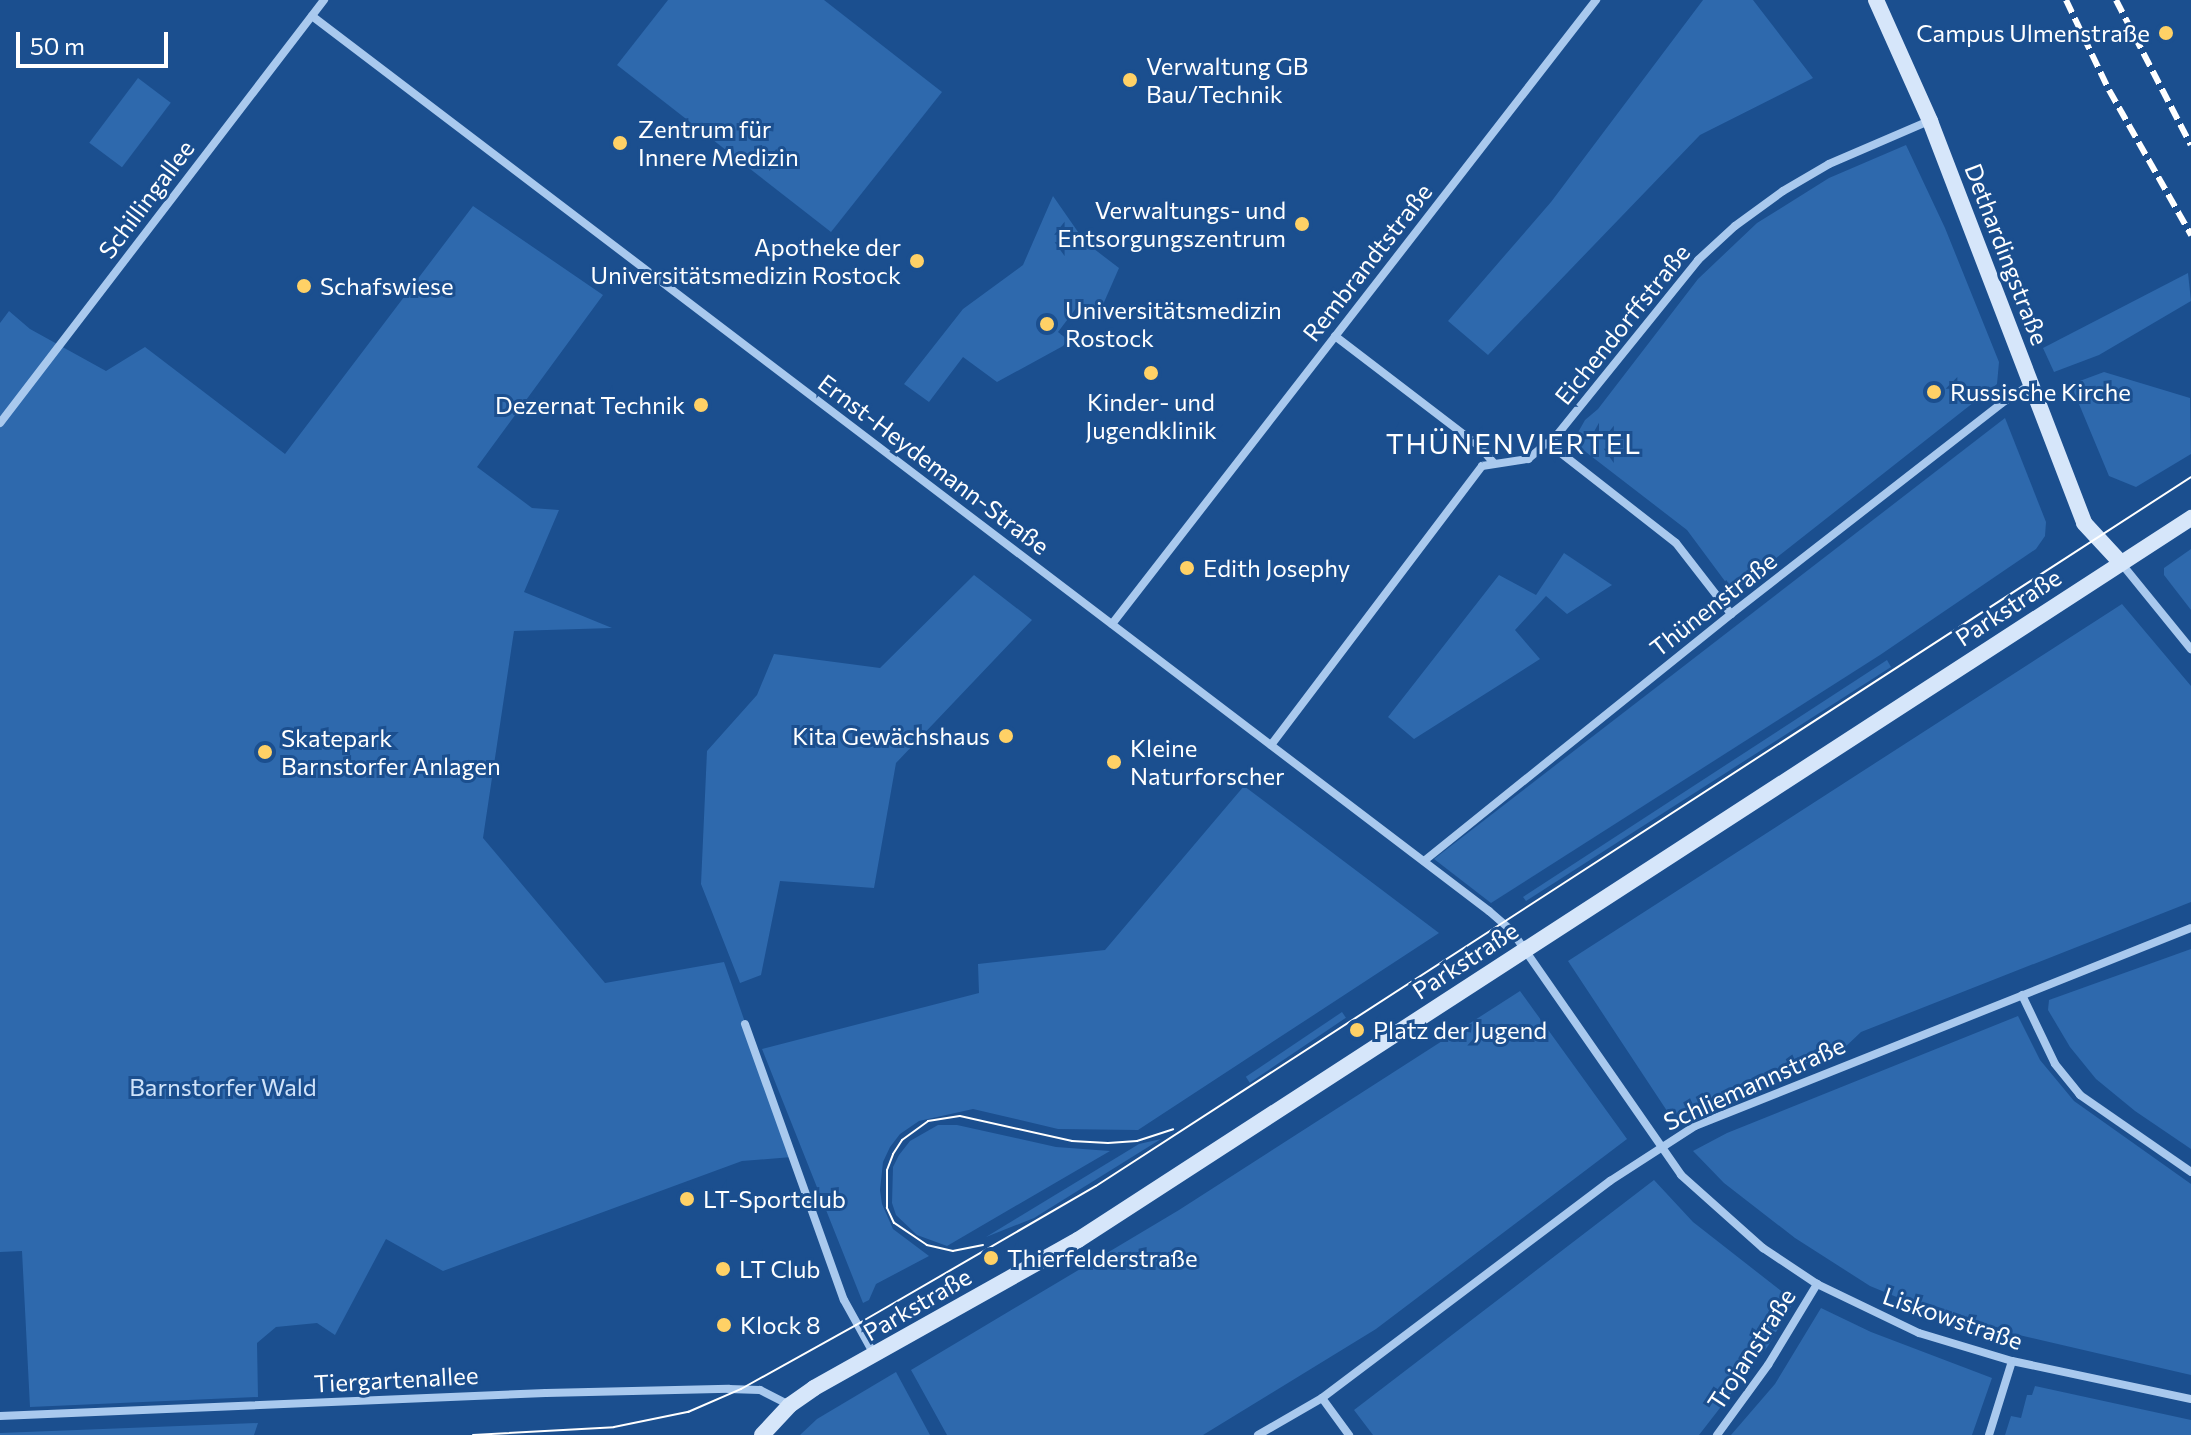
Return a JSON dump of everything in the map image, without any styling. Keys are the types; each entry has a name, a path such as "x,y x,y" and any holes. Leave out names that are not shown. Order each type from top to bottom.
{"main road":[{"name":"Dethardingstraße","path":"1876,0 1930,121 2084,523 2121,563"},
{"name":"Parkstraße","path":"762,1435 790,1405 1078,1240 2191,518"}],"street":[{"name":"Schillingallee","path":"0,423 324,0"},
{"name":"Rembrandtstraße","path":"1112,624 1596,0"},
{"name":"Ernst-Heydemann-Straße","path":"312,16 1424,861 1511,930 1524,950"},
{"name":"Eichendorffstraße","path":"1494,463 1528,459 1548,443 1672,290 1735,226 1829,164 1930,121"},
{"path":"1271,745 1482,466 1494,463 1479,446 1335,336"},
{"name":"Thünenstraße","path":"1424,861 1731,614 2002,403 2031,384"},
{"path":"1548,443 1676,543 1731,614"},
{"path":"2121,563 2191,649"},
{"name":"Schliemannstraße","path":"1258,1435 1322,1398 1661,1146 1695,1126 2191,928"},
{"name":"Liskowstraße","path":"1524,950 1681,1175 1763,1248 1817,1284 1919,1333 2012,1361 2191,1399"},
{"path":"2022,995 2055,1064 2080,1095 2191,1172"},
{"path":"745,1024 844,1300 876,1356"},
{"name":"Trojanstraße","path":"1717,1435 1768,1365 1817,1284"},
{"path":"1989,1435 2012,1361"},
{"name":"Tiergartenallee","path":"0,1416 546,1393 729,1389 760,1390 790,1405"},
{"path":"1322,1398 1349,1435"}],"green space":[{"path":"668,0 824,0 942,92 831,232 617,65"},
{"path":"1703,0 1753,0 1813,78 1700,135 1488,355 1448,321 1551,202"},
{"path":"138,78 171,103 122,167 89,143"},
{"path":"1906,145 1945,228 1999,362 1997,384 1733,592 1687,530 1578,446 1576,436 1585,420 1598,409 1698,279 1757,223 1829,178"},
{"path":"1053,196 1085,242 1119,268 1098,316 1080,303 1058,332 1068,340 1063,346 997,382 963,357 929,402 904,384 963,309 1023,265"},
{"name":"Barnstorfer Wald","path":"473,206 603,295 477,467 532,508 559,510 524,592 612,628 514,631 483,838 605,983 724,962 792,1157 742,1161 443,1271 386,1239 335,1335 317,1323 276,1327 257,1343 258,1397 30,1407 22,1251 0,1252 0,323 9,311 30,329 106,371 145,347 285,454"},
{"path":"2188,273 2191,301 2099,355 2054,372 2043,348"},
{"path":"2104,372 2190,398 2191,454 2136,487 2109,476 2074,392 2077,382"},
{"path":"2005,418 2046,522 2045,536 2036,549 1880,655 1491,903 1434,859"},
{"path":"2191,549 2191,610 2164,575 2164,568"},
{"path":"1564,553 1612,585 1567,614 1546,596 1515,630 1540,659 1414,739 1388,717 1499,575 1536,595"},
{"path":"974,575 1032,620 896,763 874,888 780,881 761,975 740,983 701,884 707,751 757,695 774,654 880,668"},
{"path":"2122,604 2191,686 2191,902 1861,1032 1842,1050 1756,1082 1673,1120 1568,961"},
{"path":"1887,660 1891,667 1526,901 1523,897"},
{"path":"1244,786 1439,933 1138,1130 1058,1129 973,1109 919,1121 900,1134 890,1147 883,1162 880,1190 882,1204 893,1229 929,1256 876,1284 869,1300 863,1303 762,1049 979,993 978,964 1105,950"},
{"path":"2191,949 2191,1149 2135,1111 2096,1079 2070,1047 2048,1010 2049,1000"},
{"path":"1520,991 1627,1139 1376,1329 1203,1435 947,1435 911,1370 1179,1210"},
{"path":"1342,1012 1346,1018 1250,1083 1246,1077"},
{"path":"2018,1016 2040,1060 2074,1101 2191,1184 2191,1375 1989,1328 1928,1310 1870,1286 1795,1238 1724,1183 1693,1151 1727,1133"},
{"path":"938,1125 957,1125 1056,1147 1110,1151 947,1246 917,1235 896,1215 892,1203 893,1167 899,1155 910,1141"},
{"path":"1161,1139 1034,1218 986,1237 1139,1144"},
{"path":"1654,1180 1693,1222 1794,1301 1768,1346 1699,1435 1373,1435 1354,1410"},
{"path":"1821,1308 1871,1332 1992,1378 1972,1435 1731,1435 1775,1384"},
{"path":"896,1372 930,1435 800,1435 817,1419"},
{"path":"2035,1386 2191,1420 2191,1435 2005,1435 2011,1416 2021,1418 2027,1395 2032,1395"},
{"path":"258,1423 254,1435 0,1435 0,1433"}],"tram line":[{"path":"473,1435 614,1427 688,1412 741,1389 856,1325 1096,1186 2191,477"},
{"path":"983,1245 953,1251 927,1245 894,1223 887,1208 887,1170 893,1154 902,1140 928,1121 960,1116 1072,1141 1108,1143 1137,1141 1173,1129"}],"railway":[{"path":"2066,0 2109,90 2191,235"},
{"path":"2116,0 2191,145"}],"place":[{"name":"Campus Ulmenstraße","path":"2166,33"},
{"name":"Verwaltung GB Bau/Technik","path":"1130,80"},
{"name":"Zentrum für Innere Medizin","path":"620,143"},
{"name":"Verwaltungs- und Entsorgungszentrum","path":"1302,224"},
{"name":"Apotheke der Universitätsmedizin Rostock","path":"917,261"},
{"name":"Schafswiese","path":"304,286"},
{"name":"Universitätsmedizin Rostock","path":"1047,324"},
{"name":"Kinder- und Jugendklinik","path":"1151,373"},
{"name":"Russische Kirche","path":"1934,392"},
{"name":"Dezernat Technik","path":"701,405"},
{"name":"Edith Josephy","path":"1187,568"},
{"name":"Kita Gewächshaus","path":"1006,736"},
{"name":"Skatepark Barnstorfer Anlagen","path":"265,752"},
{"name":"Kleine Naturforscher","path":"1114,762"},
{"name":"Platz der Jugend","path":"1357,1030"},
{"name":"LT-Sportclub","path":"687,1199"},
{"name":"Thierfelderstraße","path":"991,1258"},
{"name":"LT Club","path":"723,1269"},
{"name":"Klock 8","path":"724,1325"}],"district":[{"name":"THÜNENVIERTEL","path":"1514,443"}]}
